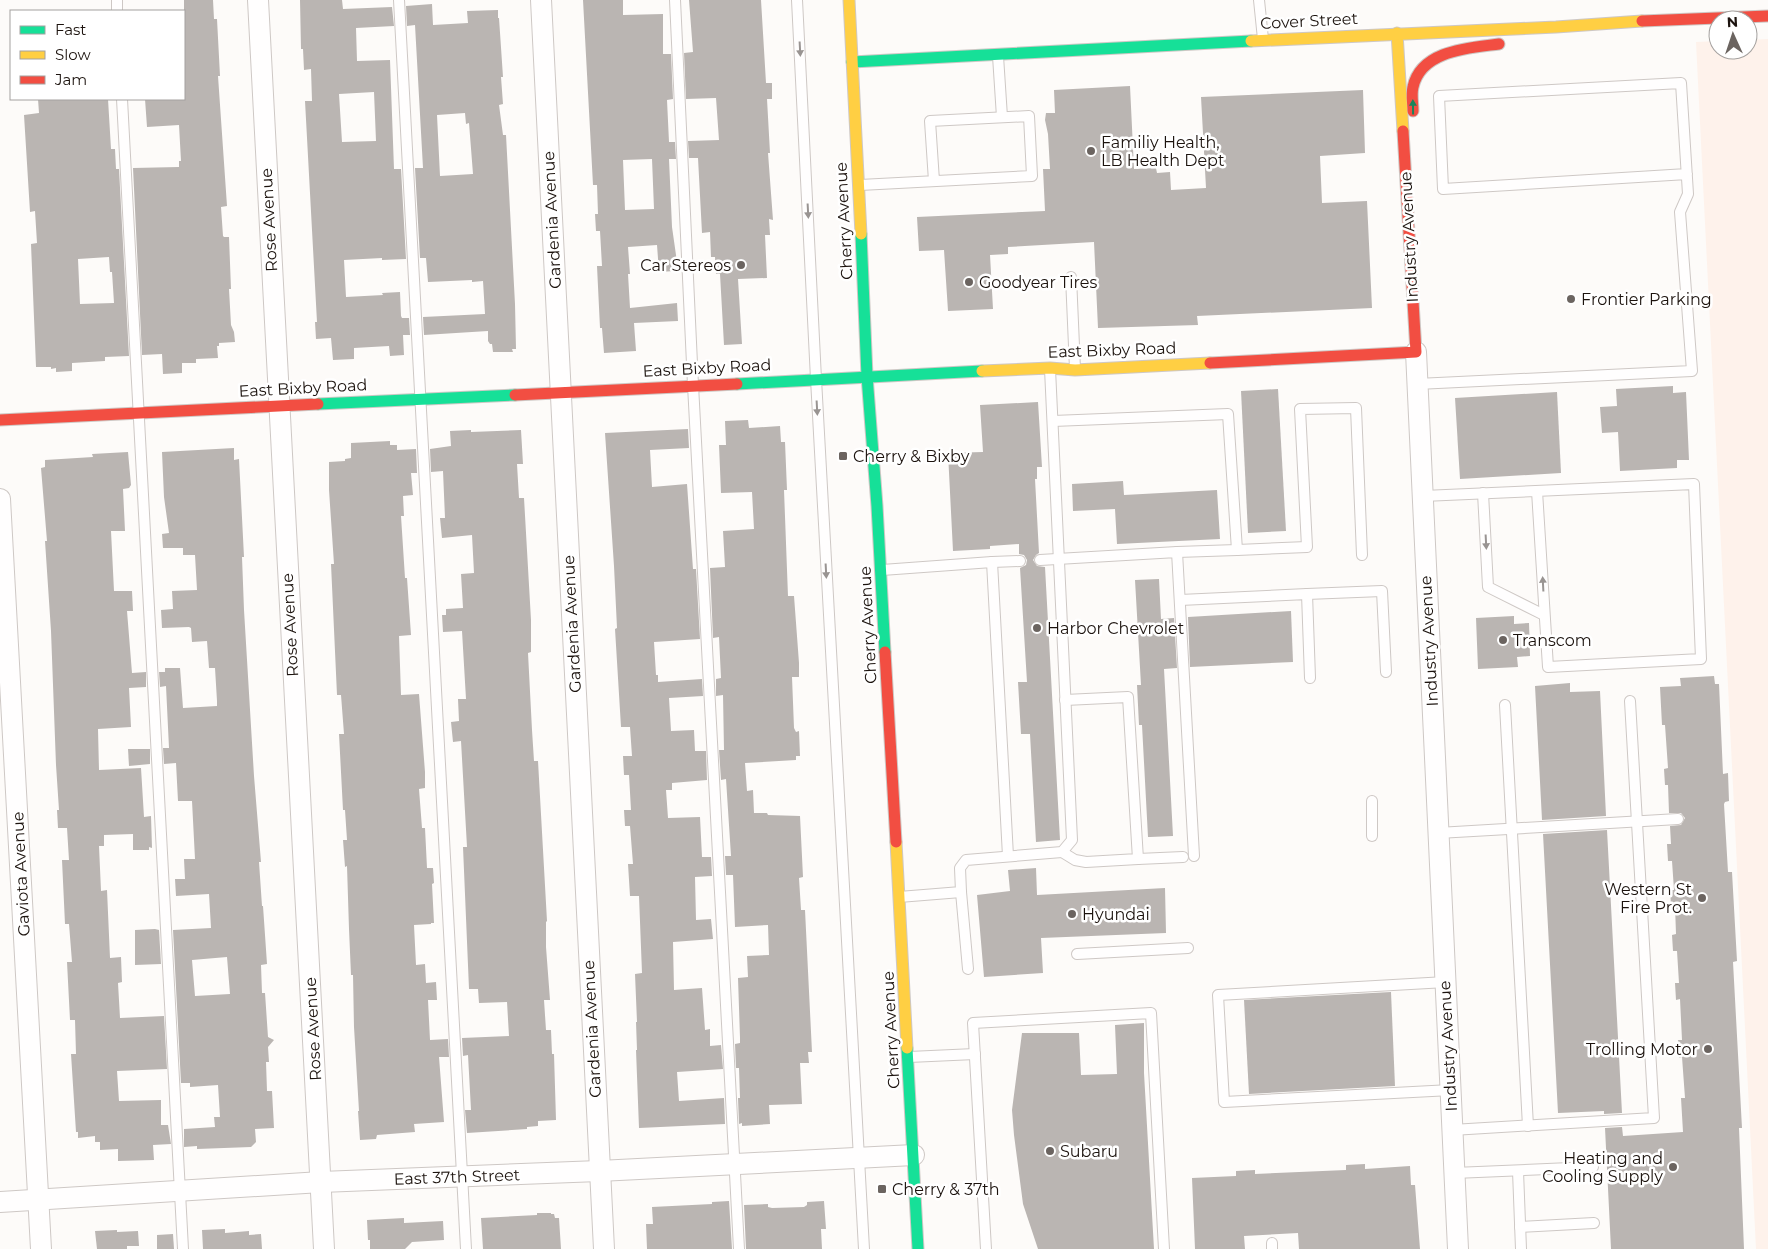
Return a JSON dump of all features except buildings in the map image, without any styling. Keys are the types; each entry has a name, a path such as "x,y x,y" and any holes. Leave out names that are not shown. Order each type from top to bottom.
{"street":[{"name":"Rose Avenue","path":"258,0 324,1249"},
{"name":"Gardenia Avenue","path":"541,0 604,1249"},
{"name":"Cherry Avenue","path":"849,0 860,185 867,376 881,570 918,1249"},
{"name":"Cover Street","path":"852,62 1397,33 1556,27 1715,14 1768,16"},
{"path":"1406,190 1412,160 1413,88 1423,67 1441,55 1470,48 1510,42 1556,27"},
{"name":"Industry Avenue","path":"1397,33 1416,352 1458,1249"},
{"name":"East Bixby Road","path":"0,420 867,376 1050,368 1075,370 1416,352"},
{"name":"Gaviota Avenue","path":"0,499 42,1249"},
{"name":"East 37th Street","path":"0,1202 321,1182 599,1171 914,1155"}],"lane":[{"path":"399,0 466,1249"},
{"path":"675,0 693,385 739,1249"},
{"path":"797,0 864,1249"},
{"path":"1259,0 1263,40"},
{"path":"998,55 1002,117"},
{"path":"1417,384 1692,371 1680,212 1688,194 1687,174 1681,83 1439,96 1443,189 1687,174"},
{"path":"122,100 183,1249"},
{"path":"860,185 1032,176 1029,116 930,121 934,181"},
{"path":"1071,277 1075,370"},
{"path":"1050,368 1072,840 1062,852"},
{"path":"1040,560 1306,547 1300,409 1356,408 1362,555"},
{"path":"1053,421 1228,414 1237,550"},
{"path":"1423,496 1694,484 1702,659 1548,667 1537,491"},
{"path":"1483,493 1488,587 1544,615"},
{"path":"1177,552 1194,856"},
{"path":"881,570 1020,561"},
{"path":"992,562 1008,856"},
{"path":"1180,600 1382,591 1386,672"},
{"path":"1307,594 1310,678"},
{"path":"1065,700 1128,697 1138,859"},
{"path":"1452,1130 1654,1118 1630,701"},
{"path":"1506,705 1528,1126"},
{"path":"1372,802 1372,836"},
{"path":"1438,833 1678,819"},
{"path":"968,969 960,868 966,860 1062,852 1075,860 1086,862 1183,857"},
{"path":"899,897 961,892"},
{"path":"1077,954 1188,948"},
{"path":"1446,982 1218,995 1224,1102 1451,1090"},
{"path":"986,1249 973,1023 1151,1013 1164,1249"},
{"path":"908,1057 975,1054"},
{"path":"1454,1173 1593,1167"},
{"path":"1518,1171 1521,1249"},
{"path":"1520,1227 1594,1223"}],"shaded area":[{"path":"1768,39 1768,1249 1756,1249 1696,42 1708,41 1708,60 1758,60 1758,40"}],"traffic: fast":[{"path":"852,62 1251,41"},
{"path":"861,234 867,376 877,506 885,652"},
{"path":"737,384 982,371"},
{"path":"318,404 515,395"},
{"path":"907,1048 918,1249"}],"traffic: slow":[{"path":"849,0 861,234"},
{"path":"1251,41 1556,27 1642,21"},
{"path":"1397,33 1403,131"},
{"path":"982,371 1050,368 1075,370 1210,363"},
{"path":"896,842 907,1048"}],"traffic: jam":[{"path":"1642,21 1768,16"},
{"path":"1413,111 1413,87 1418,75 1426,65 1448,53 1499,44"},
{"path":"1210,363 1416,352 1403,131"},
{"path":"515,395 737,384"},
{"path":"0,420 318,404"},
{"path":"885,652 896,842"}],"place":[{"name":"Familiy Health, LB Health Dept","path":"1091,151"},
{"name":"Car Stereos","path":"741,265"},
{"name":"Goodyear Tires","path":"969,282"},
{"name":"Frontier Parking","path":"1571,299"},
{"name":"Cherry & Bixby","path":"843,456"},
{"name":"Harbor Chevrolet","path":"1037,628"},
{"name":"Transcom","path":"1503,640"},
{"name":"Western St Fire Prot.","path":"1702,898"},
{"name":"Hyundai","path":"1072,914"},
{"name":"Trolling Motor","path":"1708,1049"},
{"name":"Subaru","path":"1050,1151"},
{"name":"Heating and Cooling Supply","path":"1673,1167"},
{"name":"Cherry & 37th","path":"882,1189"}]}
